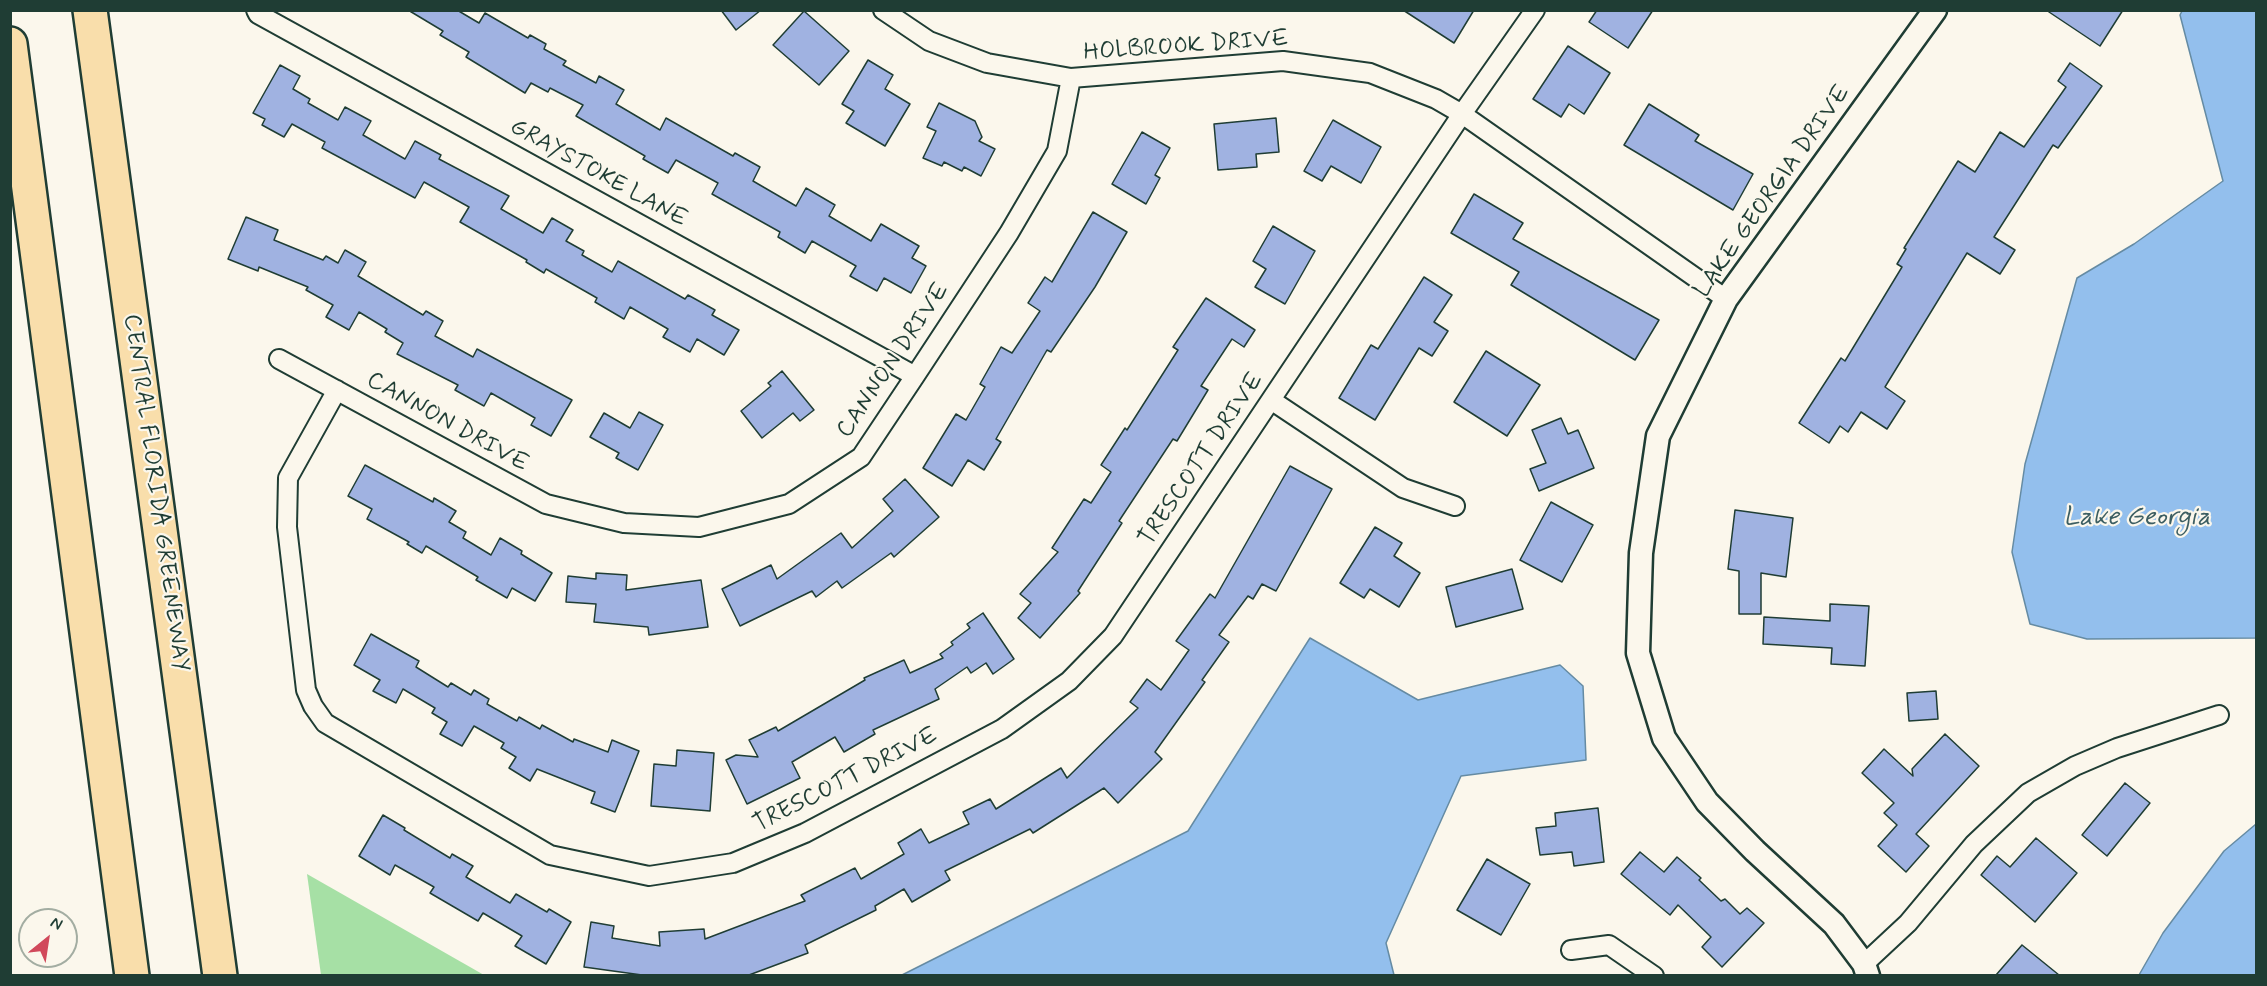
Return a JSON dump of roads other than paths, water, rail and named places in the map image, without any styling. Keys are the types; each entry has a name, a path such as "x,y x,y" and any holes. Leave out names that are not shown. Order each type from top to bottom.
{"highway":[{"name":"CENTRAL FLORIDA GREENEWAY","path":"90,10 220,975"},
{"path":"10,44 132,975"}],"street":[{"name":"HOLBROOK DRIVE","path":"883,10 929,41 987,63 1071,78 1283,61 1370,73 1436,99 1462,114 1726,299"},
{"name":"TRESCOTT DRIVE","path":"337,390 288,478 287,527 306,690 313,706 325,723 345,737 550,855 649,876 733,863 805,833 1002,729 1069,681 1113,636 1462,114 1535,10"},
{"name":"LAKE GEORGIA DRIVE","path":"1866,970 1834,924 1755,851 1707,802 1664,738 1638,653 1641,553 1658,436 1726,299 1935,10"},
{"name":"GRAYSTOKE LANE","path":"257,12 915,376"},
{"name":"CANNON DRIVE","path":"279,359 546,504 624,523 699,527 789,504 861,457 915,376 1008,233 1057,151 1071,78"},
{"path":"1271,400 1403,488 1455,506"},
{"path":"1866,970 1974,844 2028,794 2075,765 2117,748 2220,715"},
{"path":"1571,950 1609,945 1654,975"}],"water":[{"name":"Lake Georgia","path":"2182,11 2256,11 2256,638 2087,639 2030,624 2012,552 2025,464 2077,278 2134,244 2223,181 2180,15"},
{"path":"1310,638 1418,700 1560,665 1583,686 1586,760 1461,776 1386,943 1394,975 902,975 1188,831"},
{"path":"2256,824 2256,975 2139,975 2163,933 2224,851"}]}
